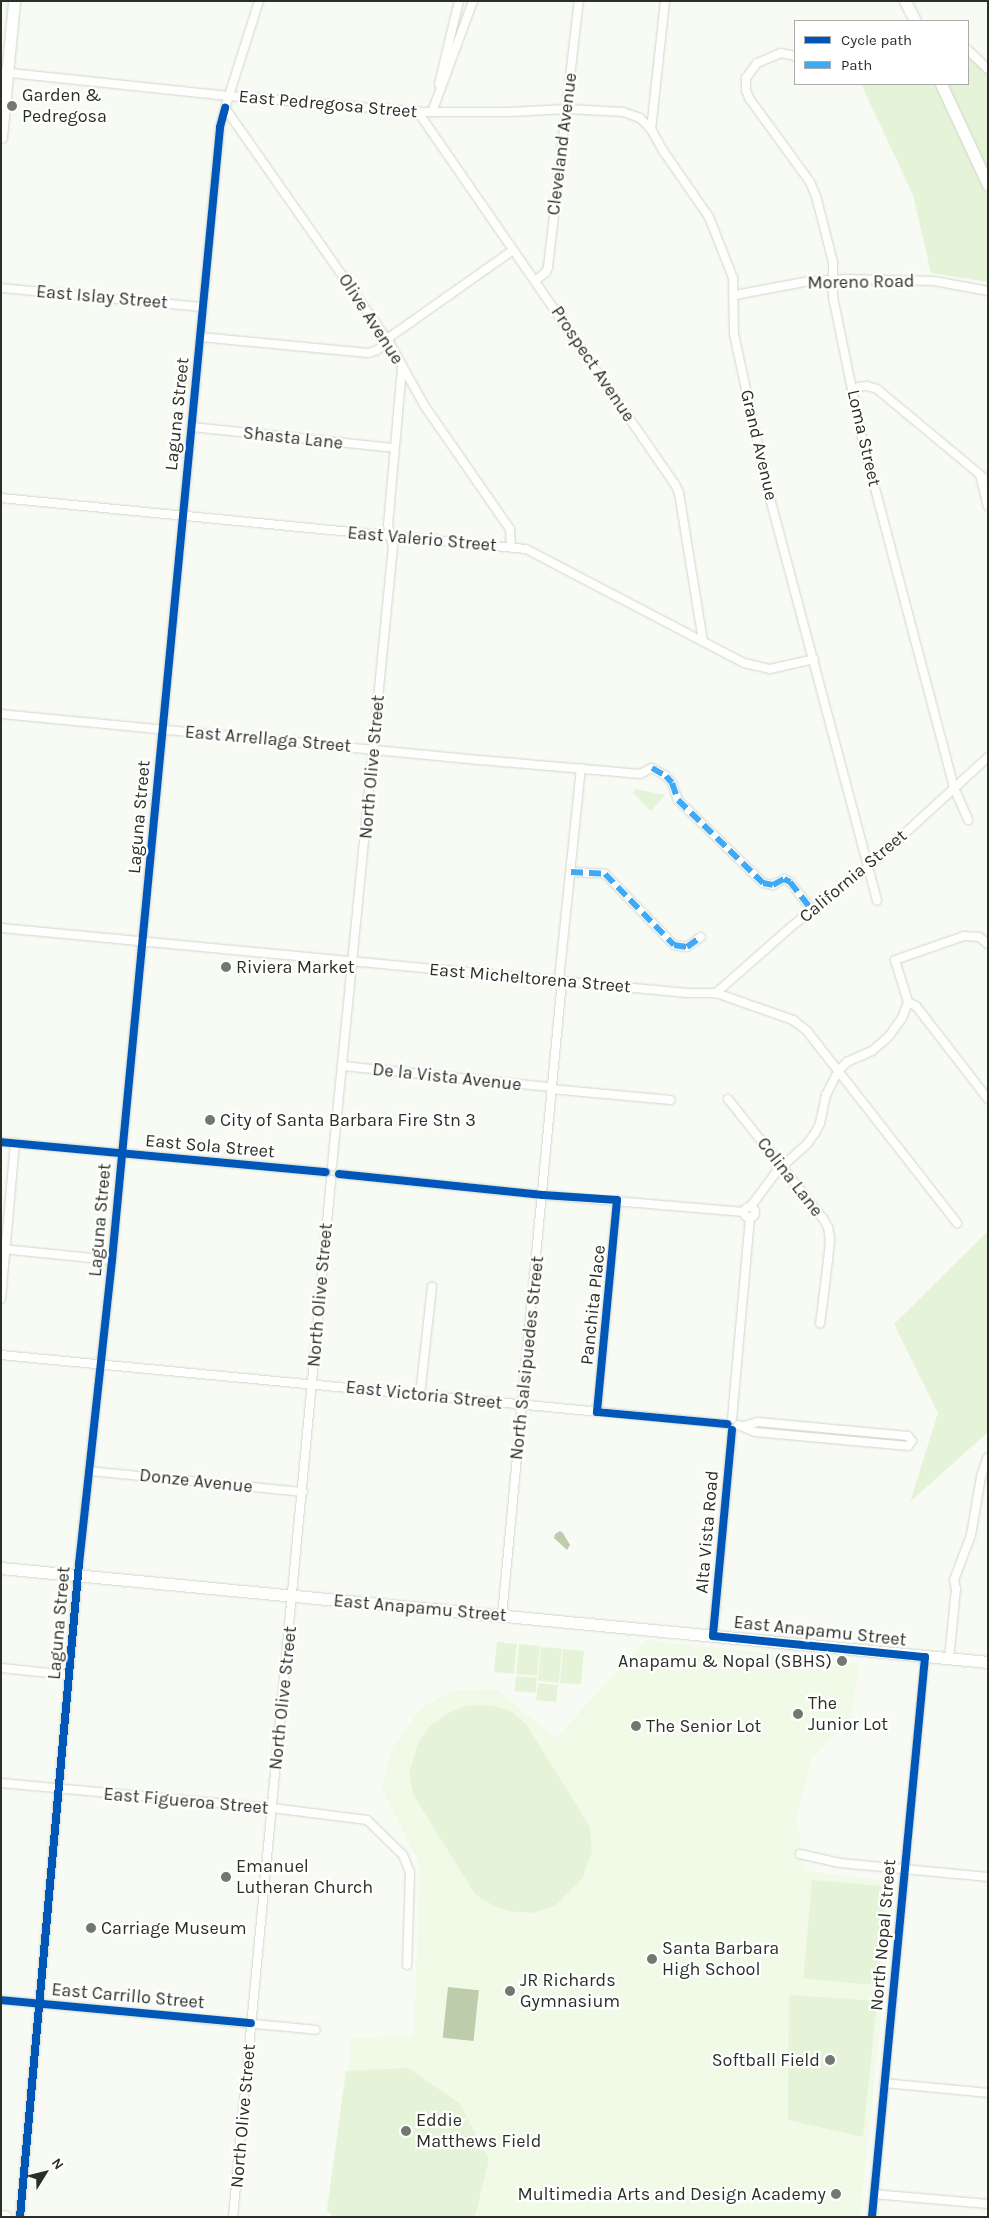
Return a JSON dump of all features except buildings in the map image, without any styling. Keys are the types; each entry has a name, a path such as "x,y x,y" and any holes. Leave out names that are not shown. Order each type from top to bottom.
{"main road":[{"path":"1,137 4,72 14,1"},
{"path":"905,1 914,20"},
{"path":"941,85 988,185"},
{"name":"East Anapamu Street","path":"1,1568 988,1662"},
{"path":"1,2216 6,2217"}],"street":[{"path":"225,108 258,1"},
{"path":"432,112 460,1"},
{"path":"432,112 474,1"},
{"name":"Cleveland Avenue","path":"535,281 548,268 579,1"},
{"path":"651,129 665,1"},
{"path":"969,51 988,69"},
{"name":"Loma Street","path":"794,56 782,53 762,60 751,69 746,82 749,98 815,192 833,262 833,297 863,443 954,788 968,820"},
{"name":"East Pedregosa Street","path":"4,72 229,96 418,112 567,109 624,112 640,118 651,129"},
{"name":"Laguna Street","path":"20,2217 78,1576 112,1260 220,127 225,108"},
{"name":"Olive Avenue","path":"225,108 388,340 399,358 402,368 424,404 510,529 511,546"},
{"name":"Prospect Avenue","path":"418,112 675,484 679,493 703,642"},
{"name":"Grand Avenue","path":"651,129 664,152 712,222 733,278 734,334 767,487 877,901"},
{"path":"200,336 368,353 377,350 388,340 513,250"},
{"name":"Moreno Road","path":"734,295 764,288 833,279 934,281 988,291"},
{"name":"East Islay Street","path":"1,288 203,307"},
{"name":"North Olive Street","path":"332,1166 393,546 388,525 402,368"},
{"path":"852,388 867,386 877,389 988,481"},
{"name":"Shasta Lane","path":"191,428 394,448"},
{"path":"980,475 988,506"},
{"name":"East Valerio Street","path":"1,498 183,517 511,546 534,552 744,664 770,669 814,659"},
{"name":"East Arrellaga Street","path":"1,714 640,774 652,768 666,776 672,783 678,800 763,884 773,885 784,879 790,882 812,910"},
{"name":"California Street","path":"716,993 812,910 868,868 988,757"},
{"name":"North Salsipuedes Street","path":"502,1616 543,1195 560,980 581,768"},
{"path":"571,872 605,874 674,945 687,947 701,937"},
{"name":"East Micheltorena Street","path":"1,928 687,992 716,993 793,1020 807,1031 957,1224"},
{"path":"339,1174 543,1195 748,1212 782,1166 815,1133 820,1123 828,1090 838,1071 847,1062 872,1051 889,1036 902,1018 908,1002 895,960 964,936 979,937 988,944"},
{"path":"908,1002 916,1006 988,1099"},
{"name":"De la Vista Avenue","path":"343,1066 670,1100"},
{"name":"Colina Lane","path":"728,1099 822,1217 829,1233 820,1324"},
{"name":"East Sola Street","path":"1,1142 326,1172"},
{"path":"1,1299 3,1249 15,1143"},
{"path":"332,1166 336,1168 339,1174 338,1178 332,1180 327,1177 326,1172 332,1166"},
{"name":"North Olive Street","path":"233,2217 332,1180"},
{"name":"Panchita Place","path":"597,1412 618,1200"},
{"name":"Alta Vista Road","path":"713,1636 735,1425 748,1212"},
{"path":"3,1249 112,1260"},
{"path":"420,1395 432,1287"},
{"name":"East Victoria Street","path":"1,1354 735,1425 758,1422 908,1436 912,1441 908,1446 898,1446 755,1432 735,1425"},
{"path":"950,1659 956,1589 954,1580 970,1535 981,1477 988,1458"},
{"name":"Donze Avenue","path":"89,1471 302,1492"},
{"name":"North Nopal Street","path":"872,2217 925,1657"},
{"path":"1,1668 69,1675"},
{"name":"East Figueroa Street","path":"1,1783 272,1808 363,1819 371,1823 403,1855 410,1872 407,1965"},
{"path":"800,1854 840,1863 988,1877"},
{"name":"East Carrillo Street","path":"1,2000 316,2030"},
{"path":"884,2083 988,2093"},
{"path":"874,2194 988,2204"}],"shaded area":[{"path":"969,58 988,75 988,282 931,273 913,195 861,85 969,85"},
{"path":"635,789 665,795 651,811 633,793"},
{"path":"988,1231 988,1432 910,1502 938,1413 894,1324"},
{"path":"560,1531 570,1545 567,1550 554,1538 555,1534"},
{"name":"Santa Barbara High School","path":"646,1640 859,1664 851,1717 813,1757 796,1816 805,1871 895,1882 860,2217 336,2217 351,2038 414,2036 420,1865 382,1789 393,1747 421,1708 454,1691 496,1689 556,1738"},
{"path":"497,1642 517,1644 514,1674 494,1672"},
{"path":"519,1644 540,1646 537,1676 516,1674"},
{"path":"541,1647 562,1649 559,1683 538,1681"},
{"path":"563,1649 584,1651 581,1685 560,1683"},
{"path":"516,1676 537,1678 536,1693 515,1691"},
{"path":"538,1683 558,1685 556,1702 536,1700"},
{"path":"467,1706 495,1706 511,1711 526,1724 590,1827 592,1852 582,1879 555,1906 532,1913 509,1911 496,1907 475,1894 414,1796 409,1773 418,1743 430,1726 448,1713"},
{"path":"812,1880 887,1887 878,1985 803,1979"},
{"path":"448,1987 479,1990 473,2041 443,2038"},
{"name":"Softball Field","path":"789,1995 877,2001 863,2137 788,2120"},
{"name":"Eddie Matthews Field","path":"408,2068 459,2103 489,2159 475,2217 333,2217 327,2210 346,2071"}],"marked path":[{"path":"652,768 666,776 672,783 678,800 763,883 773,885 784,879 790,882 812,910"},
{"path":"571,872 605,874 674,945 687,947 701,937"}],"cycle path":[{"path":"20,2217 79,1564 112,1260 220,127 225,108"},
{"path":"1,1142 326,1172"},
{"path":"339,1174 543,1195 617,1200 597,1412 727,1424"},
{"path":"732,1430 713,1636 925,1657 872,2217"},
{"path":"1,2000 251,2023"}],"place":[{"name":"Garden & Pedregosa","path":"12,106"},
{"name":"Riviera Market","path":"226,967"},
{"name":"City of Santa Barbara Fire Stn 3","path":"210,1120"},
{"name":"Anapamu & Nopal (SBHS)","path":"842,1661"},
{"name":"The Junior Lot","path":"798,1714"},
{"name":"The Senior Lot","path":"636,1726"},
{"name":"Emanuel Lutheran Church","path":"226,1877"},
{"name":"Carriage Museum","path":"91,1928"},
{"name":"Santa Barbara High School","path":"652,1959"},
{"name":"JR Richards Gymnasium","path":"510,1991"},
{"name":"Softball Field","path":"830,2060"},
{"name":"Eddie Matthews Field","path":"406,2131"},
{"name":"Multimedia Arts and Design Academy","path":"836,2194"}]}
